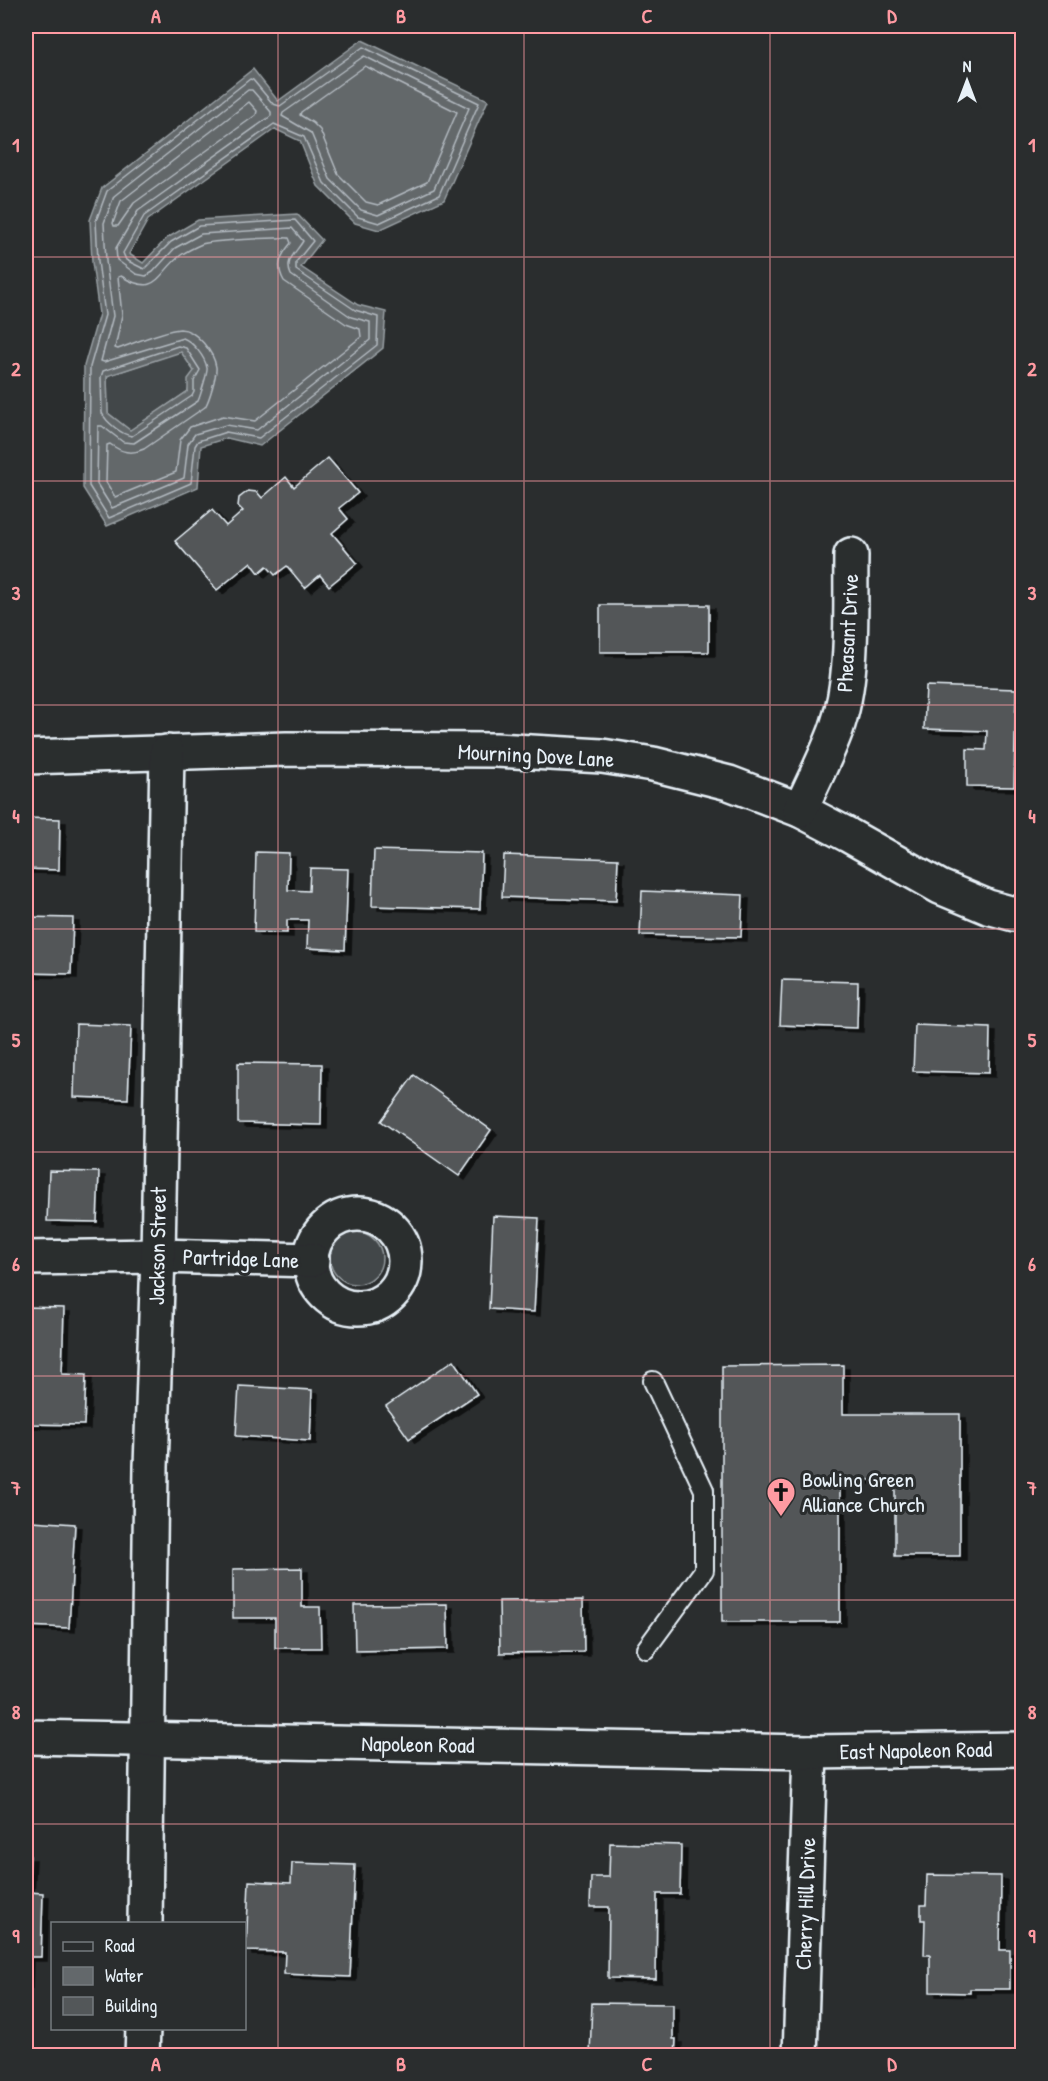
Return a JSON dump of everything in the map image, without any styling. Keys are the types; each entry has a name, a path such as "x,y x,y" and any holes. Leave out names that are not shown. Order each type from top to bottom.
{"street":[{"name":"Pheasant Drive","path":"800,810 836,730 843,702 850,646 851,555"},
{"name":"Mourning Dove Lane","path":"26,757 286,749 474,750 602,756 653,764 729,783 800,810 940,887 988,907 1014,914"},
{"name":"Jackson Street","path":"145,1922 151,1467 158,1256 167,752"},
{"name":"Partridge Lane","path":"26,1258 158,1256 312,1260"},
{"name":"Napoleon Road","path":"26,1737 810,1752"},
{"name":"East Napoleon Road","path":"810,1752 1023,1749"},
{"name":"Cherry Hill Drive","path":"800,2055 810,1752"},
{"path":"142,2030 142,2055"}],"lane":[{"path":"646,1649 704,1570 704,1490 652,1381"}],"shaded area":[{"path":"181,351 194,371 188,391 130,431 108,413 107,376"},
{"path":"356,1232 370,1236 378,1244 382,1258 378,1272 370,1280 356,1284 342,1280 334,1272 330,1258 334,1244 342,1236"}],"water":[{"path":"362,40 488,100 444,200 379,230 355,223 318,186 300,141 275,129 148,220 129,254 143,263 167,238 198,220 297,214 322,240 301,267 358,305 386,312 383,348 260,446 227,438 201,446 198,487 107,526 83,488 84,366 99,314 92,262 90,220 102,188 253,69 278,101","holes":["181,352 194,371 188,379 188,391 130,430 108,413 107,376"]}],"building":[{"path":"328,458 358,493 339,508 348,519 332,533 357,563 329,586 320,575 305,588 287,566 275,575 267,566 259,573 251,562 217,590 175,541 212,510 226,526 243,511 238,506 239,498 248,491 257,492 262,498 286,477 294,487"},
{"path":"600,605 709,605 709,652 600,652"},
{"path":"926,686 1016,689 1014,787 967,786 967,749 986,750 987,731 924,729"},
{"path":"26,818 60,819 59,870 26,869"},
{"path":"374,850 482,853 480,909 372,906"},
{"path":"256,852 289,853 288,890 309,891 310,868 348,869 345,950 307,948 308,920 287,920 287,933 254,932"},
{"path":"504,855 618,859 616,901 502,897"},
{"path":"642,891 743,895 741,937 640,935"},
{"path":"26,917 73,918 71,974 26,973"},
{"path":"782,980 858,982 857,1028 780,1025"},
{"path":"76,1024 131,1026 128,1099 74,1097"},
{"path":"915,1025 990,1028 989,1073 913,1071"},
{"path":"238,1063 322,1064 321,1125 238,1123"},
{"path":"414,1075 491,1130 459,1176 381,1121"},
{"path":"49,1171 99,1172 97,1222 47,1221"},
{"path":"493,1216 539,1218 534,1312 489,1309"},
{"path":"26,1307 64,1308 62,1374 86,1375 84,1425 26,1424"},
{"path":"454,1360 477,1394 409,1439 386,1406"},
{"name":"Bowling Green Alliance Church","path":"843,1365 843,1414 960,1414 960,1556 895,1556 895,1480 840,1480 840,1622 722,1622 722,1366"},
{"path":"239,1386 312,1390 310,1441 236,1436"},
{"path":"32,1521 75,1524 69,1628 27,1626"},
{"path":"302,1568 302,1607 320,1607 321,1648 275,1648 275,1618 233,1618 233,1569"},
{"path":"583,1600 584,1652 500,1653 499,1601"},
{"path":"447,1604 448,1649 355,1651 354,1605"},
{"path":"610,1843 681,1845 680,1894 657,1894 656,1979 608,1978 609,1907 590,1907 591,1877 609,1877"},
{"path":"26,1856 30,1856 28,1892 43,1893 41,1957 27,1957 26,1985"},
{"path":"292,1863 355,1865 350,1977 284,1974 285,1952 246,1951 249,1881 291,1883"},
{"path":"927,1875 1001,1876 1000,1950 1010,1950 1010,1989 970,1989 970,1993 930,1992 930,1955 924,1955 925,1920 921,1920 921,1905 926,1905"},
{"path":"592,2003 673,2004 675,2056 590,2055"}],"place":[{"name":"Bowling Green Alliance Church","path":"781,1518"}]}
